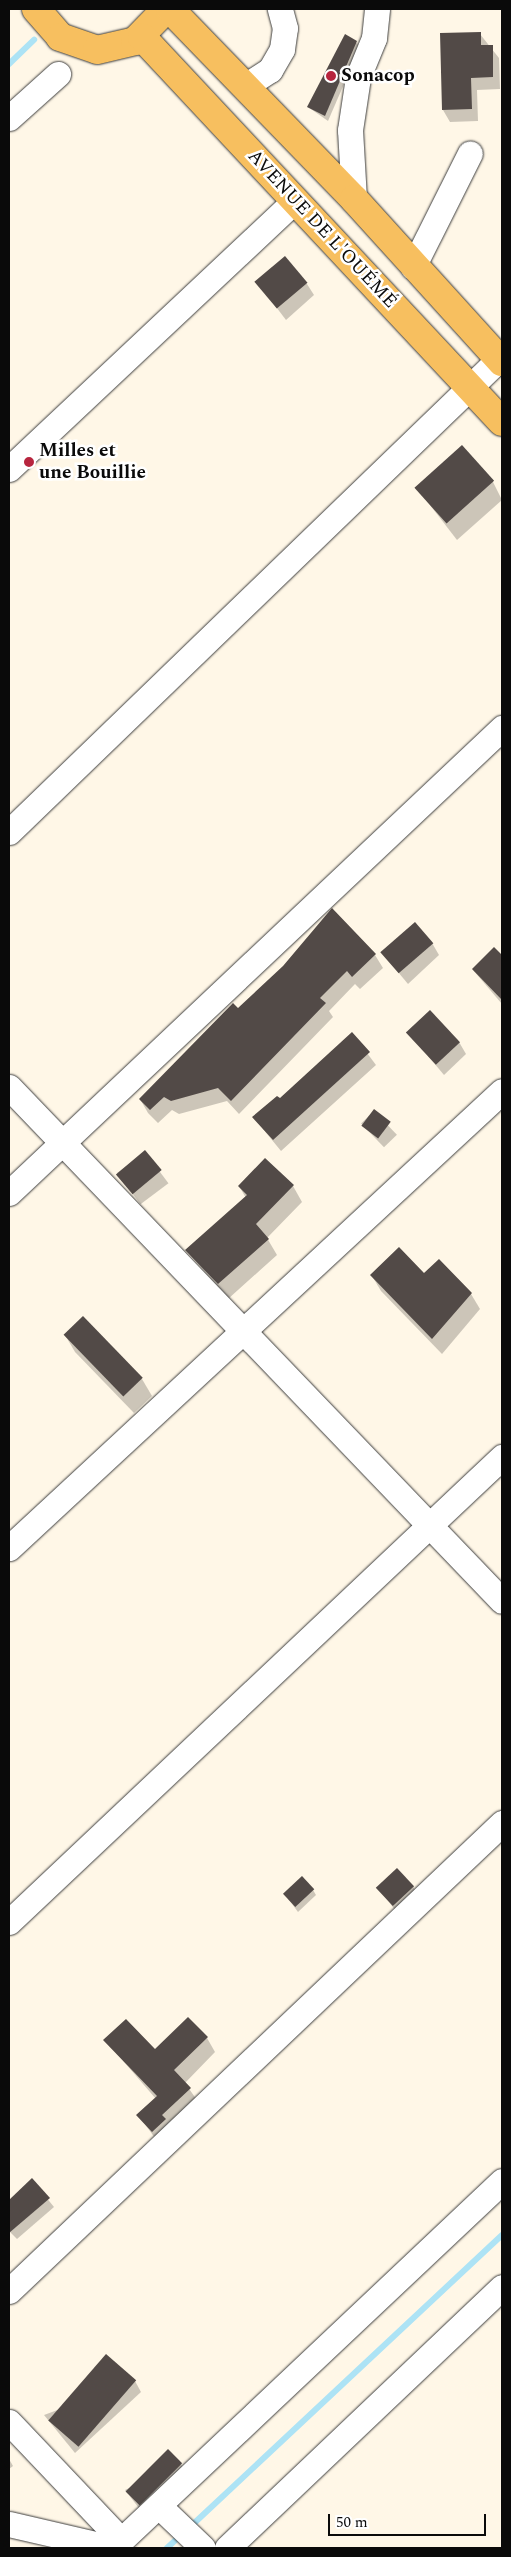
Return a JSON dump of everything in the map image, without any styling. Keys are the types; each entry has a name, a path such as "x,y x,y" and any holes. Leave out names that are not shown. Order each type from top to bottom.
{"main road":[{"path":"36,9 54,32 81,47 113,49 142,37 166,9"},
{"path":"170,9 354,198 413,267 501,359"},
{"name":"AVENUE DE L'OUÉMÉ","path":"142,37 502,422"}],"street":[{"path":"245,86 270,70 282,49 284,28 280,9"},
{"path":"354,198 350,130 358,77 374,38 377,9"},
{"path":"9,118 58,74"},
{"path":"413,267 470,153"},
{"path":"9,469 295,200"},
{"path":"9,832 501,359"},
{"path":"9,1193 502,728"},
{"path":"9,1087 502,1602"},
{"path":"9,1548 502,1091"},
{"path":"9,1922 502,1457"},
{"path":"9,2290 502,1823"},
{"path":"9,2524 116,2544 165,2512 502,2181"},
{"path":"227,2548 502,2287"},
{"path":"9,2422 116,2544"},
{"path":"165,2512 203,2548"}],"building":[{"path":"481,32 481,45 493,45 493,77 471,78 472,109 442,110 440,33"},
{"path":"345,34 357,41 325,116 307,107"},
{"path":"285,256 307,283 277,309 254,282"},
{"path":"462,445 494,481 447,523 414,488"},
{"path":"332,908 376,954 352,977 347,971 320,998 326,1003 231,1101 218,1088 171,1101 164,1097 150,1110 139,1099 233,1003 238,1008 283,966"},
{"path":"415,922 433,943 399,973 380,952"},
{"path":"494,947 502,955 502,1000 472,969"},
{"path":"430,1010 460,1042 436,1065 406,1033"},
{"path":"352,1032 370,1052 273,1140 252,1117 277,1096 280,1098"},
{"path":"374,1109 391,1122 378,1138 361,1126"},
{"path":"145,1150 162,1170 133,1194 116,1174"},
{"path":"265,1158 294,1185 256,1224 269,1239 218,1284 185,1250 247,1195 238,1186"},
{"path":"399,1247 424,1273 439,1259 472,1293 432,1339 370,1275"},
{"path":"83,1316 143,1378 123,1397 64,1335"},
{"path":"397,1868 414,1886 393,1906 376,1888"},
{"path":"302,1876 314,1889 295,1907 283,1894"},
{"path":"188,2017 208,2037 174,2070 191,2088 162,2115 166,2119 152,2132 136,2115 157,2096 103,2040 126,2019 155,2049"},
{"path":"32,2178 50,2198 9,2233 9,2200"},
{"path":"106,2354 136,2380 78,2447 48,2420"},
{"path":"168,2449 182,2463 140,2506 126,2491"}],"waterway":[{"path":"9,64 34,40"},
{"path":"190,2527 502,2235"},
{"path":"167,2548 182,2534"}],"place":[{"name":"Sonacop","path":"331,76"},
{"name":"Milles et une Bouillie","path":"29,462"}]}
